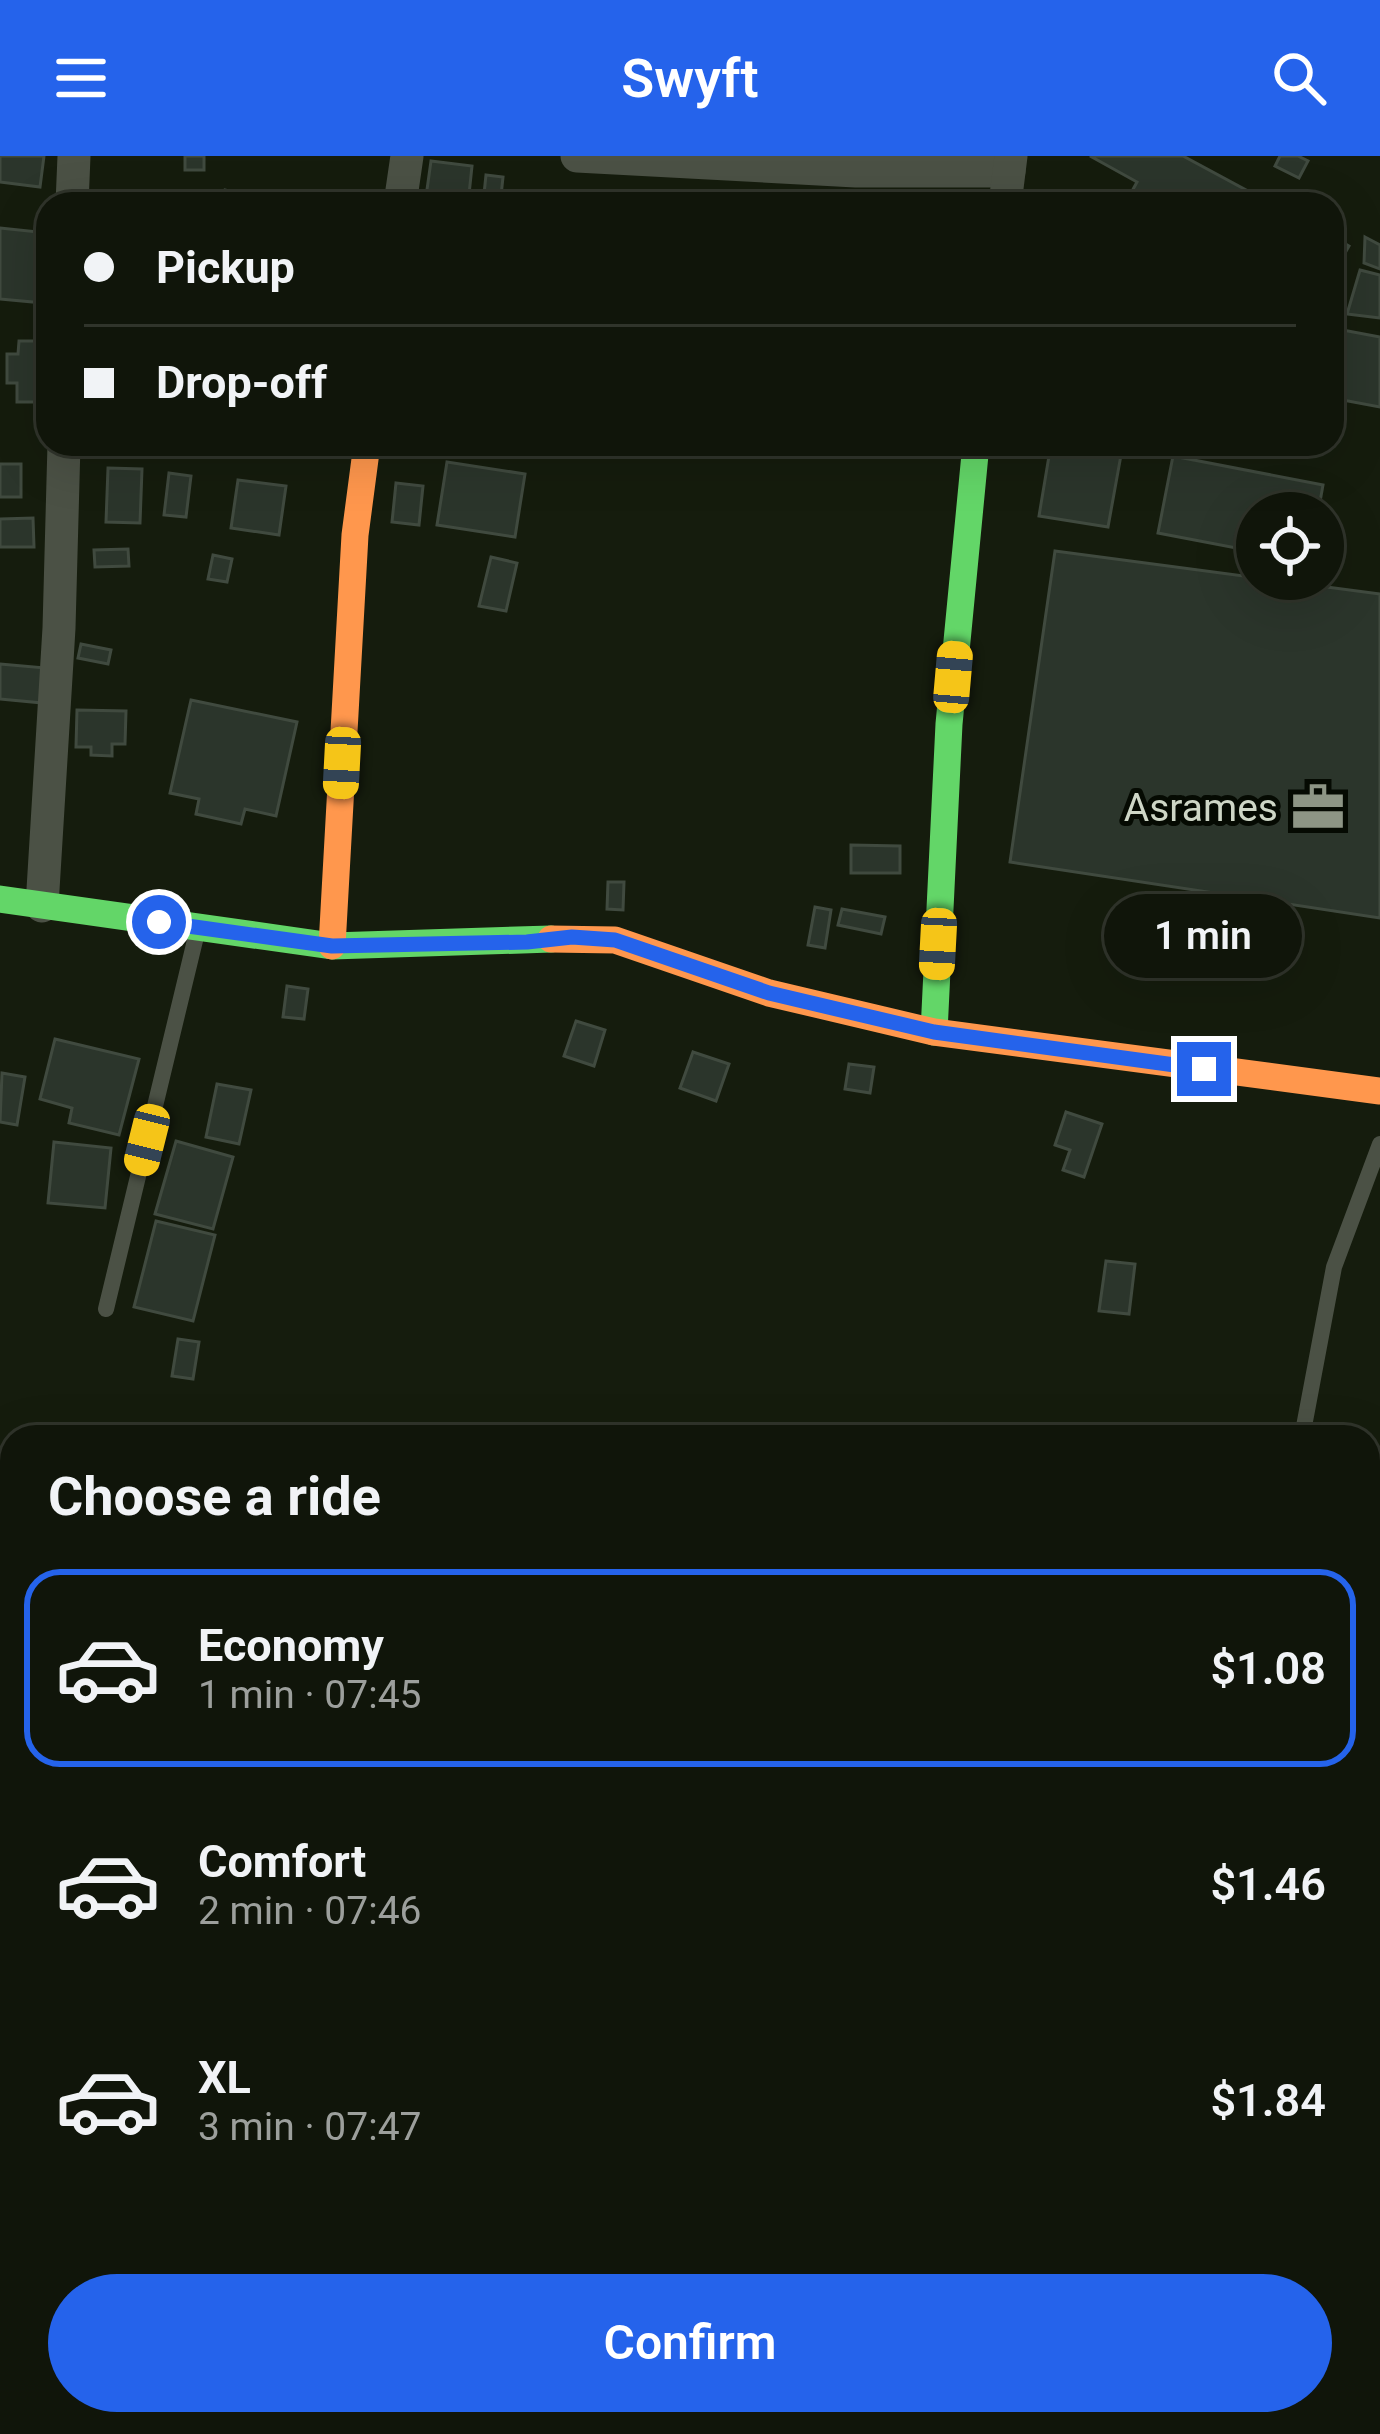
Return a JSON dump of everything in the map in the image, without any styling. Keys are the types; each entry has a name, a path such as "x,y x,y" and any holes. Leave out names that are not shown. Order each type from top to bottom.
{"street":[{"path":"72,192 74,156"},
{"path":"402,192 407,156"},
{"path":"577,156 1009,177"},
{"path":"42,906 59,628 64,456"},
{"path":"332,946 355,535 366,456"},
{"path":"934,1032 949,724 975,456"},
{"path":"0,899 332,946 572,937 615,940 769,993 934,1032 1380,1091"}],"lane":[{"path":"106,1309 198,928"},
{"path":"1304,1425 1334,1267 1380,1144"}],"building":[{"path":"0,156 44,156 40,187 0,182"},
{"path":"185,156 204,156 204,170 185,170"},
{"path":"1090,156 1183,156 1250,192 1132,192 1137,182"},
{"path":"1280,156 1308,161 1299,178 1275,166"},
{"path":"431,161 472,166 469,192 427,192"},
{"path":"486,175 503,177 501,192 484,192"},
{"path":"0,228 36,232 36,302 0,299"},
{"path":"1365,237 1380,245 1380,269 1364,263"},
{"path":"1360,270 1380,275 1380,318 1347,314"},
{"path":"1344,330 1380,337 1380,407 1344,400"},
{"path":"19,341 36,341 36,402 17,402 17,383 7,383 7,354 18,354"},
{"path":"1049,456 1121,456 1108,527 1039,516"},
{"path":"1173,456 1323,485 1322,492 1236,492 1236,548 1158,533"},
{"path":"447,462 525,474 515,537 437,525"},
{"path":"0,464 21,464 21,497 0,497"},
{"path":"108,468 142,469 140,523 106,522"},
{"path":"169,473 191,476 186,517 164,515"},
{"path":"238,480 286,486 279,535 231,528"},
{"path":"396,483 423,486 419,525 392,522"},
{"path":"33,518 34,547 0,547 0,519"},
{"path":"128,549 129,566 95,567 94,550"},
{"path":"1055,551 1236,575 1236,600 1344,600 1344,589 1380,594 1380,918 1010,862"},
{"path":"213,555 232,559 227,582 208,579"},
{"path":"491,557 517,563 506,611 479,606"},
{"path":"81,644 111,650 108,664 78,658"},
{"path":"0,664 46,668 43,703 0,699"},
{"path":"191,700 297,722 276,816 245,809 241,824 196,814 199,799 170,793"},
{"path":"77,710 126,711 125,744 112,744 112,756 91,755 91,747 76,747"},
{"path":"851,845 900,846 900,873 851,873"},
{"path":"608,882 624,882 623,910 607,909"},
{"path":"815,907 831,910 825,948 808,945"},
{"path":"842,909 885,917 881,934 838,925"},
{"path":"287,986 308,989 304,1019 283,1017"},
{"path":"576,1021 605,1030 594,1066 564,1056"},
{"path":"55,1039 139,1059 119,1135 69,1123 72,1108 40,1099"},
{"path":"693,1052 729,1064 716,1101 680,1088"},
{"path":"849,1064 874,1067 870,1093 845,1089"},
{"path":"2,1073 25,1077 17,1125 0,1122"},
{"path":"217,1084 251,1090 239,1144 206,1137"},
{"path":"1066,1112 1102,1124 1084,1177 1063,1170 1070,1150 1055,1145"},
{"path":"176,1141 233,1157 213,1229 155,1214"},
{"path":"54,1142 111,1148 105,1208 48,1203"},
{"path":"156,1221 215,1235 193,1321 134,1307"},
{"path":"1106,1261 1135,1264 1129,1314 1099,1311"},
{"path":"178,1339 199,1342 193,1379 172,1376"}],"traffic: fast":[{"path":"934,1032 949,724 975,456"},
{"path":"0,899 332,946 551,939"}],"traffic: slow":[{"path":"332,946 355,535 365,456"},
{"path":"551,939 615,940 769,993 934,1032 1380,1091"}],"place":[{"name":"Asrames","path":"1318,807"}],"route":[{"path":"159,922 332,946 572,937 615,940 769,993 934,1032 1204,1069"}]}
